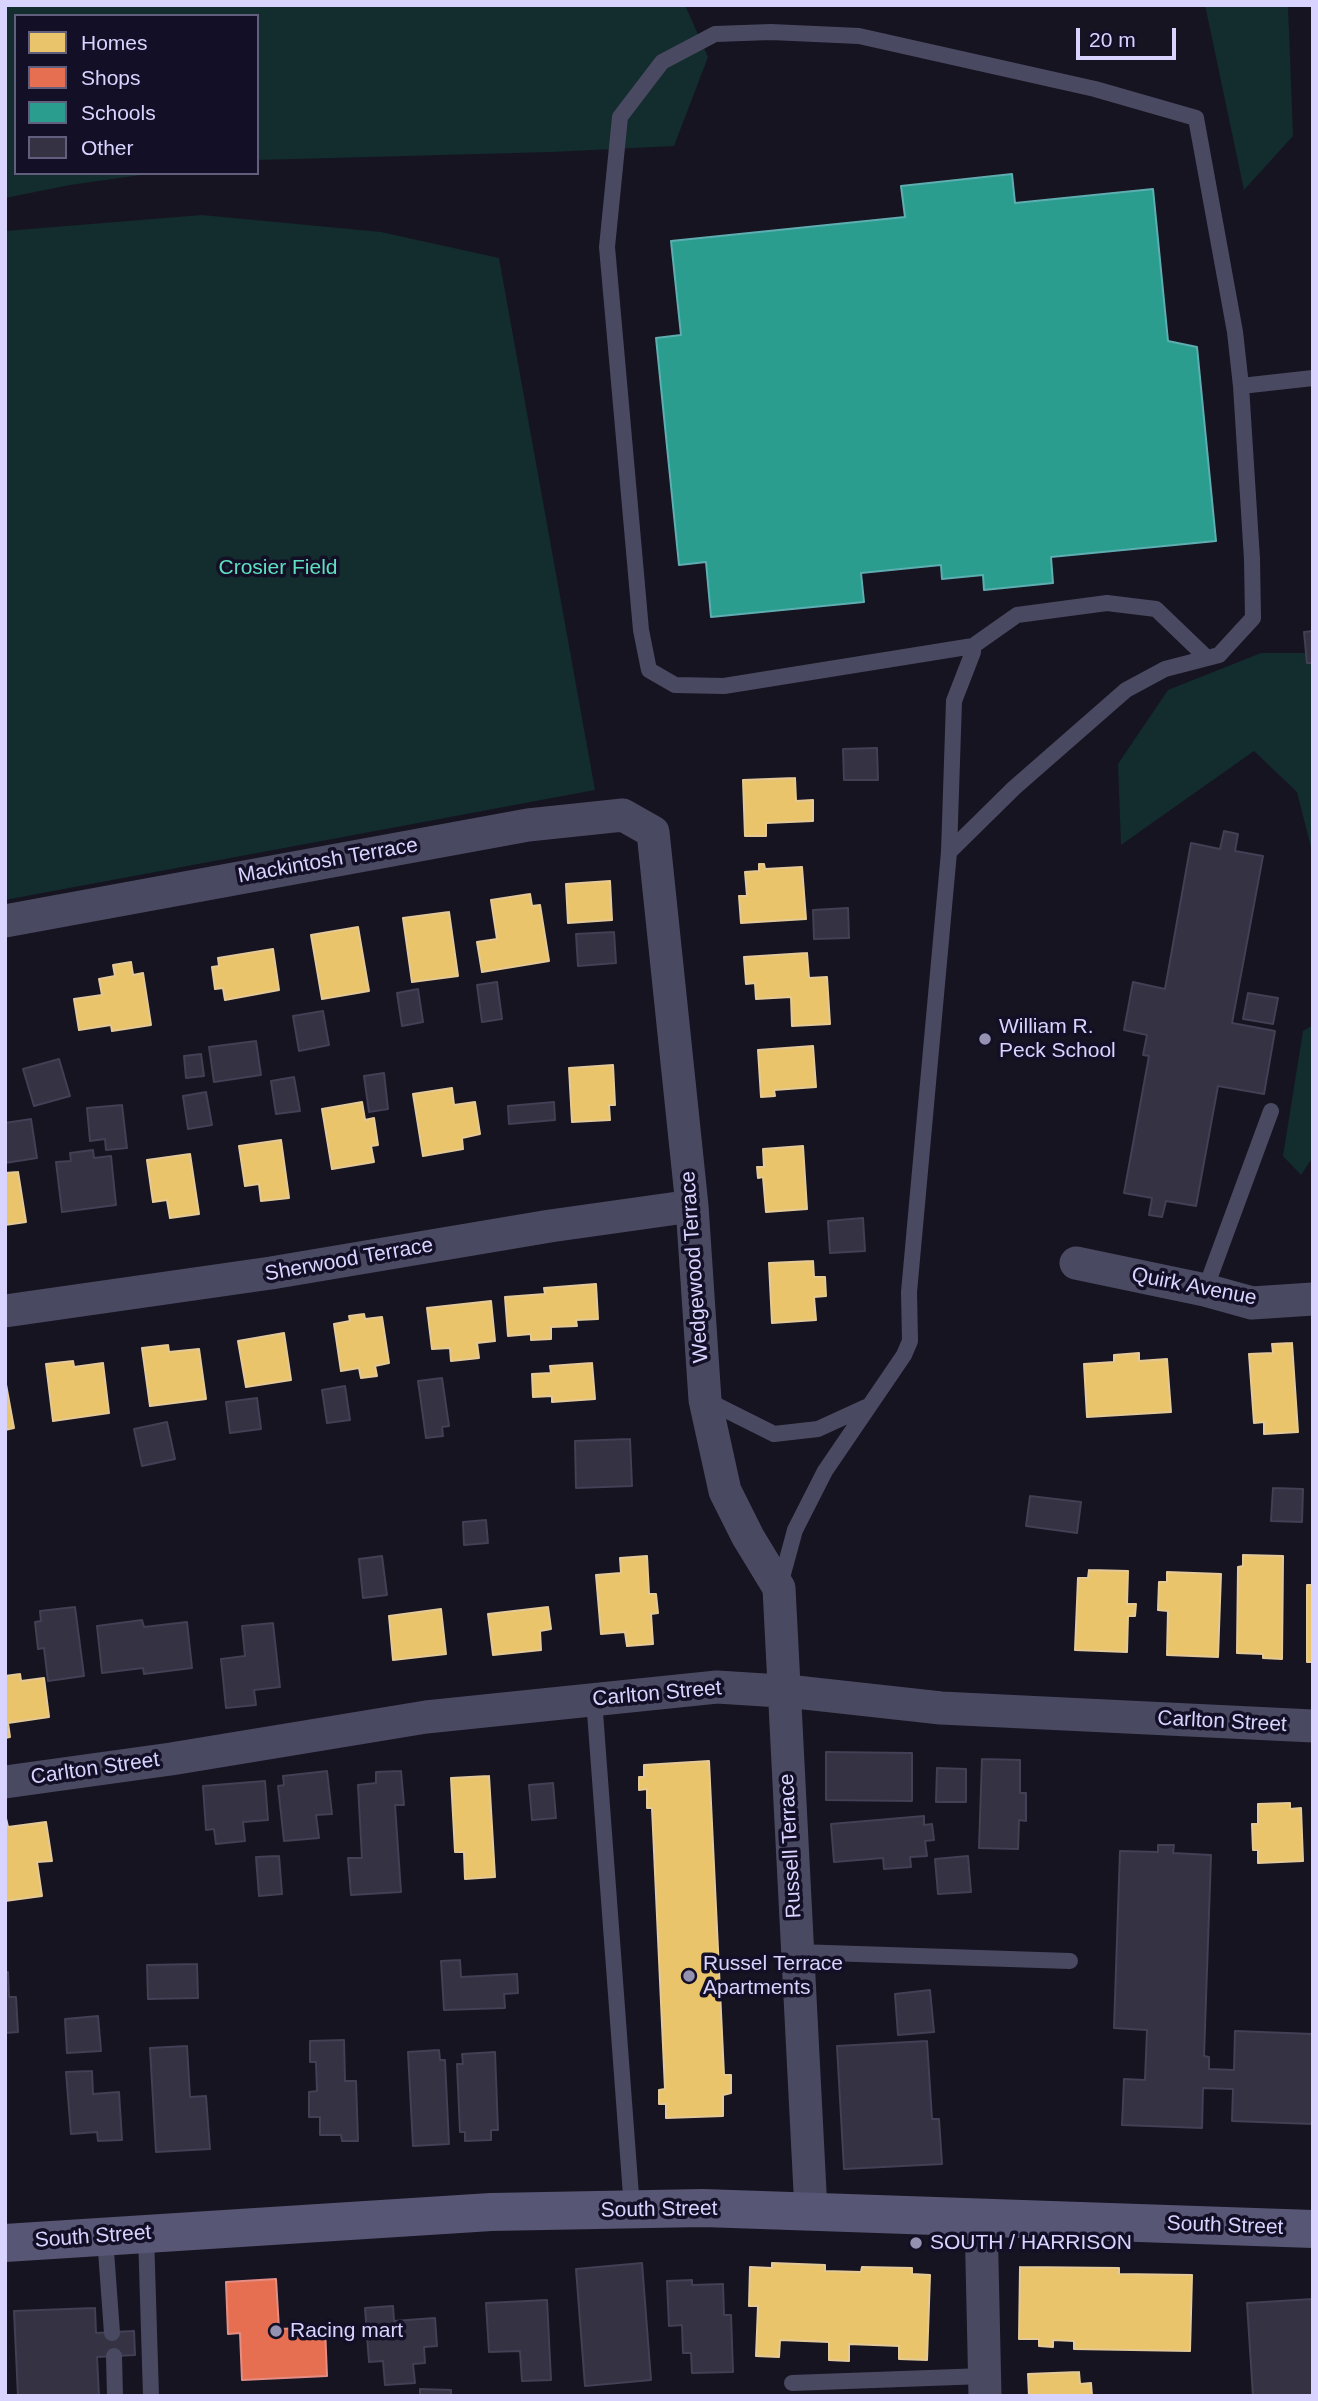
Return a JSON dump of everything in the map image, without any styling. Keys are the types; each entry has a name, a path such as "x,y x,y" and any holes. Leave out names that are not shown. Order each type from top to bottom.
{"main road":[{"name":"South Street","path":"5,2243 491,2212 703,2208 1313,2229"}],"street":[{"name":"Mackintosh Terrace","path":"5,921 528,825 623,815 649,830"},
{"name":"Wedgewood Terrace","path":"649,830 653,832 692,1206 705,1400 725,1491 748,1537 779,1588 783,1691"},
{"name":"Sherwood Terrace","path":"5,1311 271,1273 550,1226 692,1206"},
{"name":"Quirk Avenue","path":"1076,1263 1205,1290 1252,1303 1313,1299"},
{"name":"Carlton Street","path":"5,1782 171,1759 426,1717 717,1687 783,1691 942,1708 1313,1726"},
{"name":"Russell Terrace","path":"783,1691 811,2211"},
{"path":"981,2217 984,2386"}],"lane":[{"path":"949,852 1014,788 1126,690 1165,669 1219,655 1253,618 1252,559 1235,332 1196,118 1096,89 859,36 771,32 715,34 662,62 620,117 607,247 641,629 649,670 675,685 724,687 973,646 1017,615 1107,603 1156,609 1206,657"},
{"path":"1241,386 1313,378"},
{"path":"779,1588 795,1530 825,1471 904,1355 910,1342 909,1292 949,852 954,701 973,646"},
{"path":"1205,1290 1271,1111"},
{"path":"705,1400 774,1434 818,1429 869,1406"},
{"path":"594,1699 632,2209"},
{"path":"797,1952 1070,1961"},
{"path":"146,2234 151,2396"},
{"path":"105,2237 112,2333"},
{"path":"114,2356 115,2396"},
{"path":"792,2383 984,2386"}],"green space":[{"path":"5,5 685,5 708,57 674,146 259,160 259,14 14,14 14,175 141,175 5,198"},
{"path":"1205,5 1288,5 1293,136 1244,190"},
{"name":"Crosier Field","path":"202,215 381,232 499,258 595,790 5,900 5,231"},
{"path":"1261,653 1313,653 1313,855 1297,792 1254,751 1121,845 1118,764 1168,690"},
{"path":"1313,1025 1313,1157 1301,1175 1283,1156 1303,1031"}],"building: Homes":[{"path":"795,778 796,801 813,800 813,821 766,823 766,836 745,836 743,780"},
{"path":"759,864 764,864 765,869 802,867 806,919 741,923 739,896 747,896 745,872 759,871"},
{"path":"610,881 612,920 568,923 566,884"},
{"path":"530,894 532,906 540,905 549,961 482,972 477,942 497,939 491,900"},
{"path":"449,912 458,976 412,982 403,918"},
{"path":"358,927 369,991 322,999 311,935"},
{"path":"273,949 279,990 225,1000 223,988 215,989 212,967 219,966 218,958"},
{"path":"807,953 809,978 827,977 830,1024 792,1026 791,997 756,999 755,983 746,984 744,957"},
{"path":"131,962 133,975 143,973 151,1025 112,1031 111,1025 79,1030 74,999 102,995 99,979 115,976 113,965"},
{"path":"813,1046 816,1087 774,1090 775,1096 761,1097 758,1050"},
{"path":"613,1065 615,1105 609,1105 610,1120 572,1122 569,1068"},
{"path":"452,1088 454,1105 475,1102 480,1134 462,1138 463,1149 423,1156 413,1094"},
{"path":"362,1102 365,1120 374,1118 378,1145 371,1146 374,1162 332,1169 322,1109"},
{"path":"281,1140 289,1198 261,1201 259,1184 245,1186 239,1146"},
{"path":"803,1146 807,1209 766,1212 763,1177 758,1178 757,1167 764,1167 763,1149"},
{"path":"190,1154 199,1214 170,1218 167,1200 153,1202 147,1160"},
{"path":"18,1172 26,1222 5,1225 5,1173"},
{"path":"813,1261 814,1277 825,1277 826,1296 814,1297 816,1320 772,1323 769,1263"},
{"path":"596,1284 598,1319 576,1320 577,1326 551,1327 551,1339 531,1340 531,1334 508,1336 505,1297 545,1294 544,1288"},
{"path":"491,1301 495,1341 477,1343 479,1358 451,1361 450,1348 432,1349 427,1308"},
{"path":"364,1314 365,1319 382,1317 389,1363 375,1366 377,1376 361,1378 359,1368 341,1371 334,1324 350,1321 349,1316"},
{"path":"284,1333 291,1380 246,1387 238,1341"},
{"path":"1292,1343 1298,1432 1264,1434 1264,1422 1254,1423 1249,1354 1273,1353 1272,1344"},
{"path":"168,1345 169,1352 199,1349 206,1399 150,1406 142,1348"},
{"path":"1139,1353 1139,1361 1167,1359 1171,1412 1087,1417 1084,1364 1114,1362 1114,1355"},
{"path":"73,1361 74,1367 103,1363 109,1413 53,1421 46,1364"},
{"path":"592,1363 595,1399 552,1402 552,1396 533,1397 532,1374 551,1373 550,1366"},
{"path":"5,1379 14,1428 5,1430"},
{"path":"1243,1555 1283,1556 1282,1659 1263,1658 1263,1654 1237,1653 1238,1567 1243,1566"},
{"path":"647,1556 649,1594 656,1594 658,1613 651,1614 653,1644 627,1646 625,1632 601,1634 596,1575 621,1573 620,1558"},
{"path":"1089,1570 1128,1571 1127,1604 1136,1604 1135,1616 1128,1616 1127,1652 1075,1650 1078,1578 1088,1578"},
{"path":"1167,1572 1221,1574 1218,1657 1167,1655 1168,1611 1158,1610 1159,1582 1167,1582"},
{"path":"1307,1585 1313,1585 1313,1662 1307,1662"},
{"path":"548,1607 551,1629 540,1631 541,1650 493,1655 488,1614"},
{"path":"441,1609 446,1654 393,1660 389,1616"},
{"path":"20,1674 21,1681 44,1678 49,1717 8,1723 10,1737 5,1738 5,1676"},
{"name":"Russel Terrace Apartments","path":"709,1761 724,2075 731,2075 731,2093 723,2095 723,2116 666,2118 666,2104 659,2104 659,2090 665,2089 652,1808 647,1808 647,1789 639,1790 639,1777 644,1777 644,1765"},
{"path":"489,1776 495,1877 465,1879 464,1852 455,1852 451,1778"},
{"path":"1290,1803 1290,1809 1301,1808 1303,1861 1258,1863 1258,1850 1253,1850 1252,1824 1258,1824 1258,1804"},
{"path":"5,1814 8,1827 46,1822 52,1861 37,1862 42,1896 5,1901"},
{"path":"772,2263 825,2265 825,2271 861,2272 862,2267 912,2268 912,2274 930,2275 927,2360 899,2359 899,2346 849,2344 849,2361 829,2360 829,2342 780,2340 779,2357 756,2356 758,2306 749,2306 750,2267 772,2268"},
{"path":"1020,2267 1119,2268 1119,2274 1192,2275 1190,2351 1074,2349 1074,2341 1053,2340 1053,2347 1039,2346 1039,2339 1019,2339"},
{"path":"1079,2372 1080,2384 1091,2383 1092,2396 1029,2396 1028,2374"}],"building: Shops":[{"name":"Racing mart","path":"276,2279 279,2329 325,2327 327,2376 242,2380 240,2333 228,2334 226,2282"}],"building: Schools":[{"path":"1012,174 1015,203 1153,189 1168,341 1197,347 1216,541 1051,557 1053,583 984,590 983,575 942,579 941,565 861,573 864,602 711,617 706,562 679,565 656,338 681,335 671,241 905,217 901,186"}],"building: Other":[{"path":"1313,631 1313,663 1307,663 1304,632"},
{"path":"877,748 878,780 844,780 843,749"},
{"path":"1224,831 1238,834 1235,851 1263,856 1232,1023 1275,1031 1264,1094 1218,1086 1196,1206 1166,1201 1162,1217 1149,1215 1152,1198 1124,1193 1149,1056 1143,1055 1147,1035 1124,1030 1133,982 1165,989 1191,843 1220,849"},
{"path":"848,908 849,938 814,939 813,910"},
{"path":"614,932 616,963 578,966 576,934"},
{"path":"497,982 502,1019 482,1022 477,985"},
{"path":"418,989 423,1022 402,1026 397,993"},
{"path":"1248,993 1278,998 1273,1024 1243,1019"},
{"path":"323,1011 329,1045 299,1051 293,1016"},
{"path":"256,1041 261,1075 214,1082 209,1047"},
{"path":"201,1054 204,1076 186,1078 184,1056"},
{"path":"59,1059 70,1096 34,1106 23,1069"},
{"path":"384,1073 388,1109 369,1112 364,1076"},
{"path":"294,1077 300,1111 276,1114 271,1081"},
{"path":"206,1092 212,1125 188,1129 183,1096"},
{"path":"554,1102 555,1120 509,1124 508,1106"},
{"path":"122,1105 127,1148 106,1150 105,1139 90,1141 87,1108"},
{"path":"31,1119 37,1158 5,1163 5,1123"},
{"path":"93,1150 94,1158 111,1156 116,1205 62,1212 56,1162 71,1161 70,1153"},
{"path":"863,1218 865,1251 830,1253 828,1221"},
{"path":"442,1378 449,1426 442,1427 443,1436 426,1438 418,1381"},
{"path":"345,1386 350,1420 327,1423 322,1390"},
{"path":"257,1398 261,1429 230,1433 226,1402"},
{"path":"167,1422 175,1459 142,1466 134,1429"},
{"path":"630,1439 632,1486 576,1488 575,1441"},
{"path":"1273,1488 1303,1489 1302,1522 1271,1521"},
{"path":"1030,1496 1081,1502 1077,1533 1026,1526"},
{"path":"486,1520 488,1543 464,1545 463,1522"},
{"path":"382,1556 387,1595 363,1598 359,1559"},
{"path":"75,1607 84,1676 48,1681 44,1648 38,1649 35,1622 41,1621 40,1611"},
{"path":"142,1620 144,1627 187,1622 192,1668 144,1674 143,1668 102,1673 97,1626"},
{"path":"273,1623 280,1687 254,1690 256,1705 226,1708 221,1659 245,1656 242,1626"},
{"path":"826,1752 912,1753 912,1801 826,1800"},
{"path":"982,1759 1020,1760 1020,1793 1026,1793 1026,1821 1019,1820 1018,1849 979,1848"},
{"path":"937,1768 966,1769 966,1802 936,1802"},
{"path":"327,1771 332,1814 316,1815 319,1838 284,1841 278,1786 284,1785 283,1776"},
{"path":"401,1771 404,1805 395,1805 401,1892 351,1895 348,1858 362,1858 358,1785 376,1783 376,1772"},
{"path":"265,1781 268,1820 243,1822 245,1841 216,1844 214,1829 206,1830 203,1786"},
{"path":"553,1783 556,1818 532,1820 529,1785"},
{"path":"924,1816 924,1825 932,1824 934,1840 925,1841 927,1856 910,1857 911,1867 884,1869 883,1858 834,1862 831,1824"},
{"path":"1158,1845 1174,1845 1173,1853 1211,1855 1204,2056 1209,2057 1209,2069 1234,2070 1235,2031 1313,2034 1313,2124 1232,2121 1233,2089 1203,2088 1202,2128 1122,2125 1124,2079 1145,2080 1147,2030 1114,2028 1120,1851 1158,1852"},
{"path":"279,1856 282,1894 259,1896 256,1857"},
{"path":"968,1856 971,1892 938,1894 935,1859"},
{"path":"460,1960 461,1977 517,1974 518,1993 504,1994 505,2008 444,2010 441,1961"},
{"path":"197,1964 198,1998 148,1999 147,1965"},
{"path":"5,1972 8,1972 9,1997 16,1997 18,2032 5,2033"},
{"path":"930,1990 934,2032 898,2035 895,1994"},
{"path":"98,2016 101,2051 67,2053 65,2019"},
{"path":"344,2040 345,2081 356,2081 358,2141 342,2141 341,2135 320,2135 320,2117 309,2117 309,2092 317,2091 316,2062 310,2062 310,2041"},
{"path":"927,2041 932,2119 939,2119 942,2164 844,2169 837,2046"},
{"path":"187,2046 190,2097 206,2096 210,2149 156,2152 150,2048"},
{"path":"439,2050 440,2060 445,2060 449,2144 413,2146 408,2052"},
{"path":"495,2052 498,2130 491,2130 491,2140 465,2141 465,2132 460,2132 457,2064 463,2064 462,2054"},
{"path":"92,2071 93,2094 119,2092 122,2140 98,2141 97,2132 71,2134 66,2072"},
{"path":"642,2263 651,2380 585,2386 576,2269"},
{"path":"692,2280 692,2285 723,2284 724,2315 731,2315 733,2372 692,2373 691,2353 683,2353 682,2325 669,2326 667,2281"},
{"path":"1313,2299 1313,2396 1253,2396 1247,2303"},
{"path":"547,2300 551,2380 522,2381 520,2351 489,2352 486,2303"},
{"path":"393,2306 394,2321 435,2318 437,2346 424,2347 425,2363 413,2364 415,2383 385,2385 383,2361 369,2362 365,2308"},
{"path":"95,2308 96,2333 134,2331 135,2355 97,2357 99,2396 18,2396 14,2311"},
{"path":"420,2389 451,2390 451,2396 420,2396"}],"place":[{"name":"William R. Peck School","path":"985,1039"},
{"name":"Russel Terrace Apartments","path":"689,1976"},
{"name":"SOUTH / HARRISON","path":"916,2243"},
{"name":"Racing mart","path":"276,2331"}]}
